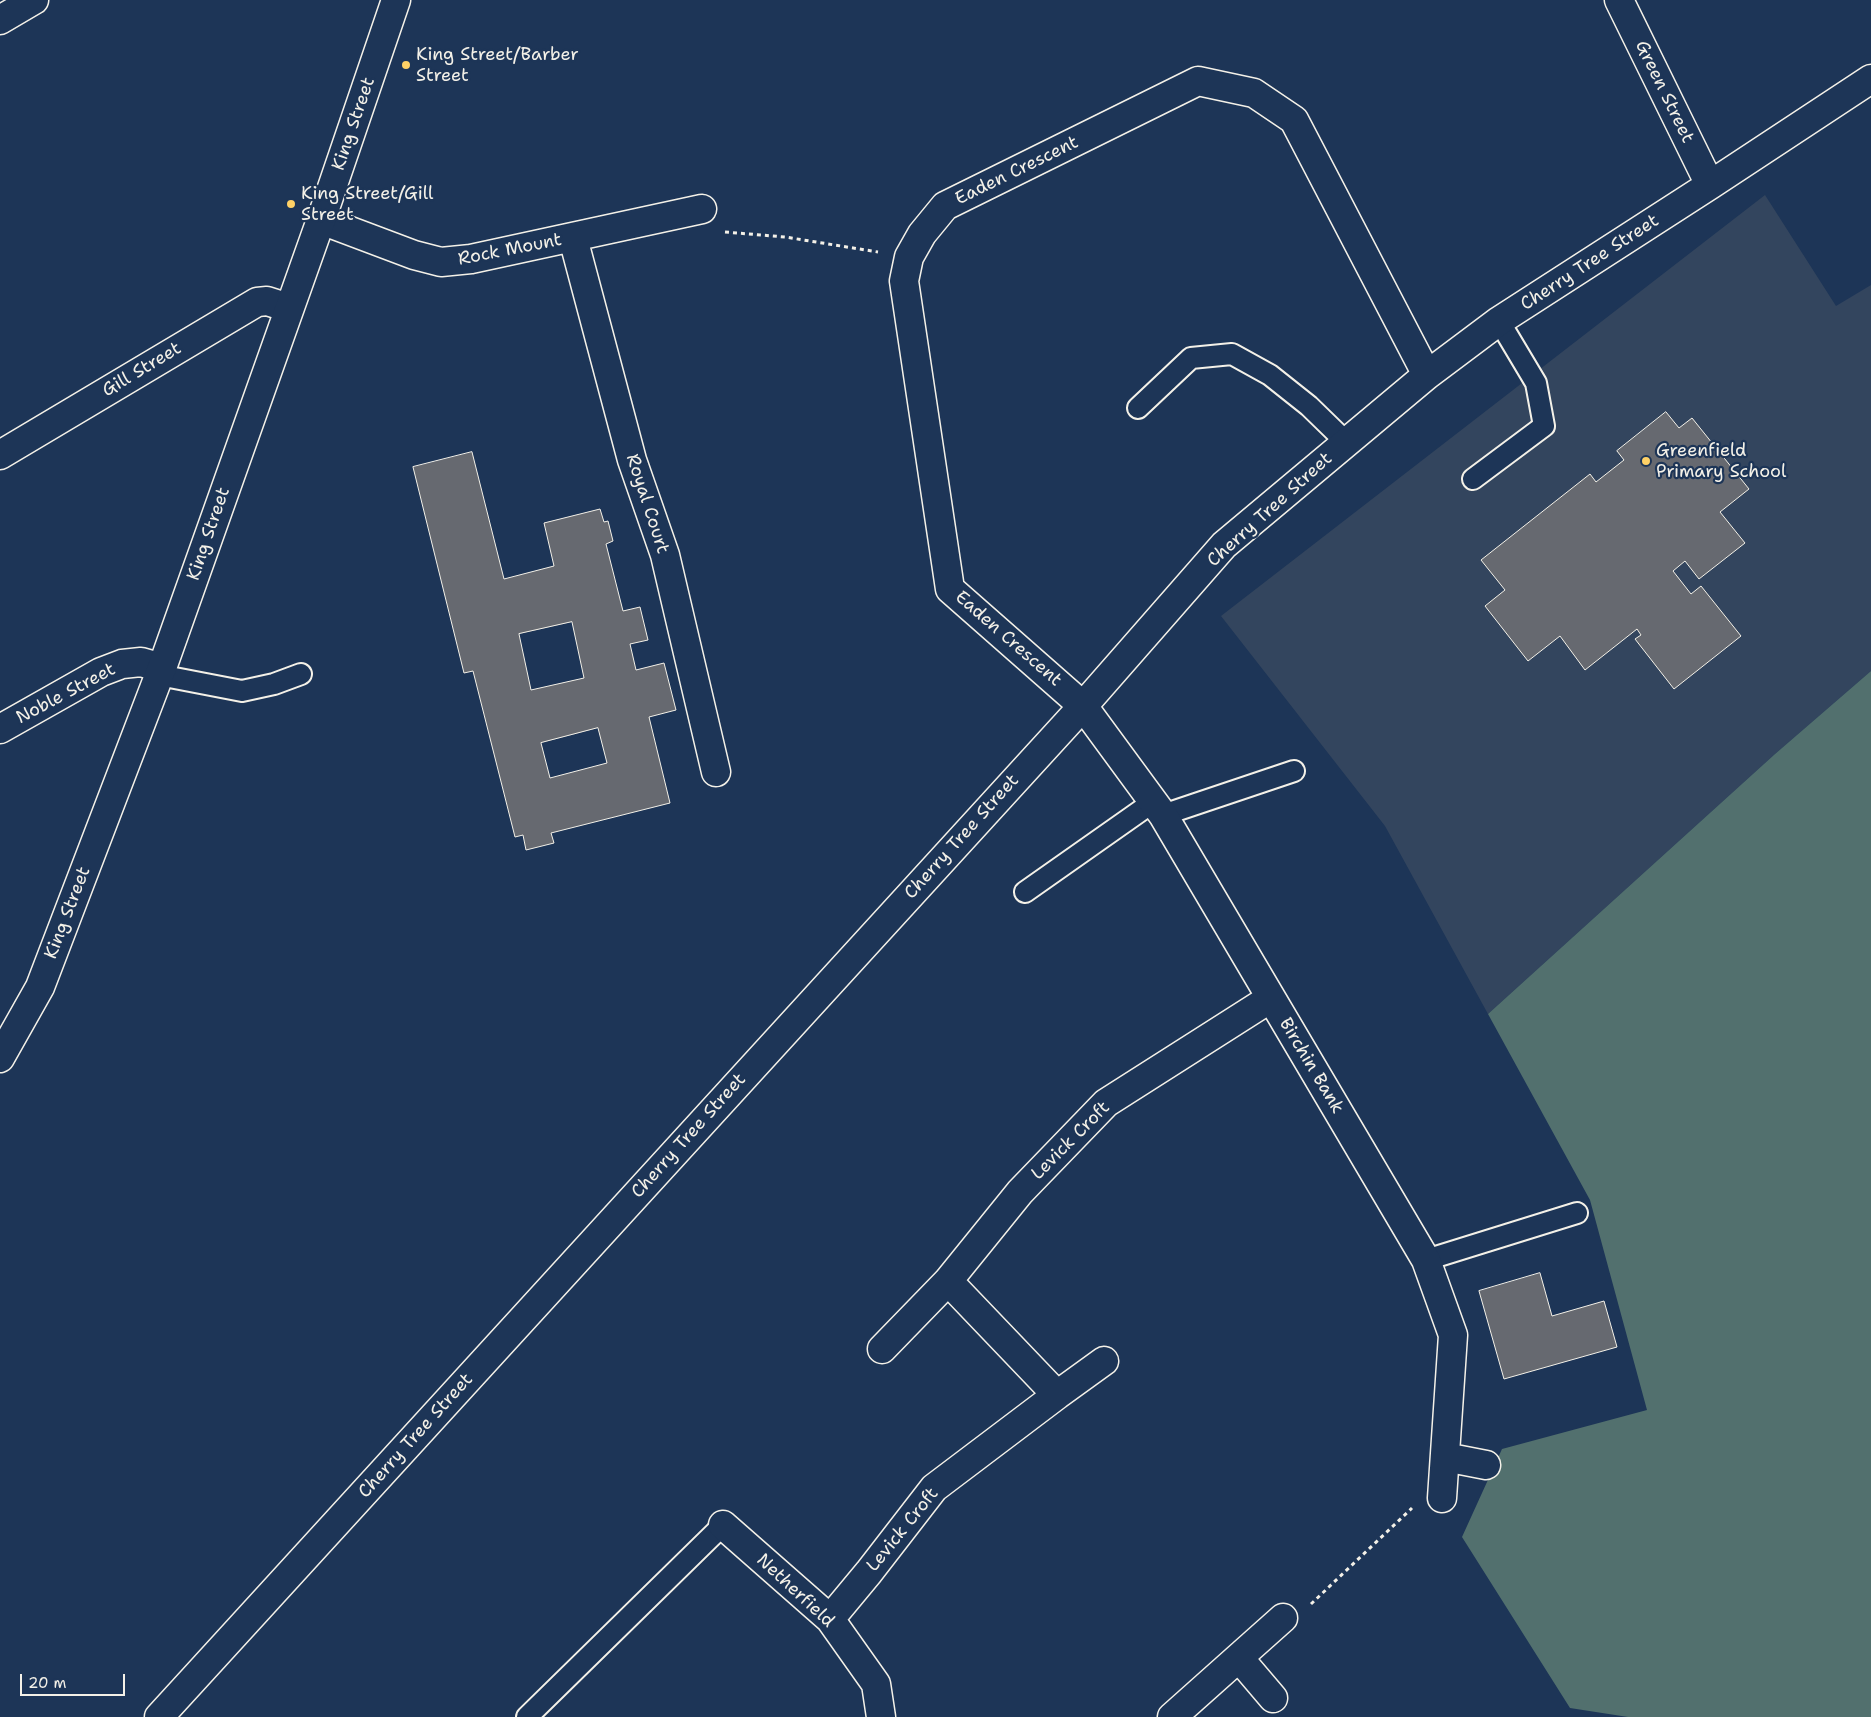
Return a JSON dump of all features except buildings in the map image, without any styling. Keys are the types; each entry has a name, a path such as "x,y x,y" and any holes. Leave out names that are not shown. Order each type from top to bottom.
{"street":[{"path":"0,20 34,0"},
{"name":"King Street","path":"0,1058 40,987 161,671 288,308 321,220 396,0"},
{"name":"Green Street","path":"1619,0 1710,185"},
{"name":"Cherry Tree Street","path":"159,1717 1083,706 1224,545 1427,375 1499,321 1871,79"},
{"name":"Eaden Crescent","path":"1083,706 950,589 904,281 909,257 922,234 945,206 1198,82 1254,93 1294,120 1427,375"},
{"name":"Rock Mount","path":"321,220 414,255 441,262 471,259 702,209"},
{"name":"Royal Court","path":"573,238 632,460 665,555 716,772"},
{"name":"Gill Street","path":"0,455 257,302 267,301 288,308"},
{"name":"Noble Street","path":"0,729 101,672 122,664 141,662 161,671"},
{"name":"Birchin Bank","path":"1083,706 1158,809 1426,1260 1453,1335 1442,1498"},
{"name":"Levick Croft","path":"882,1348 948,1281 1020,1192 1106,1103 1271,998"},
{"path":"948,1281 1057,1395"},
{"name":"Levick Croft","path":"830,1619 934,1488 1104,1361"},
{"path":"1445,1457 1486,1465"},
{"name":"Netherfield","path":"724,1525 830,1619 876,1684 881,1717"},
{"path":"1172,1717 1283,1618"},
{"path":"1240,1658 1273,1698"}],"lane":[{"path":"1473,479 1544,426 1536,383 1499,321"},
{"path":"1138,408 1191,358 1232,354 1270,375 1302,400 1346,442"},
{"path":"161,671 242,691 274,684 301,674"},
{"path":"1025,892 1158,809 1294,771"},
{"path":"1426,1260 1577,1213"},
{"path":"528,1717 724,1525"}],"path":[{"path":"702,209 710,230 786,237 909,257"},
{"path":"1283,1618 1300,1615 1414,1506 1442,1498"}],"shaded area":[{"name":"Greenfield Primary School","path":"1765,195 1836,306 1871,285 1871,671 1775,754 1488,1014 1385,826 1221,616"}],"green space":[{"path":"1871,671 1871,1717 1628,1717 1570,1708 1462,1537 1502,1449 1647,1410 1590,1200 1488,1014 1775,754"}],"place":[{"name":"King Street/Barber Street","path":"406,65"},
{"name":"King Street/Gill Street","path":"291,204"},
{"name":"Greenfield Primary School","path":"1646,461"}]}
